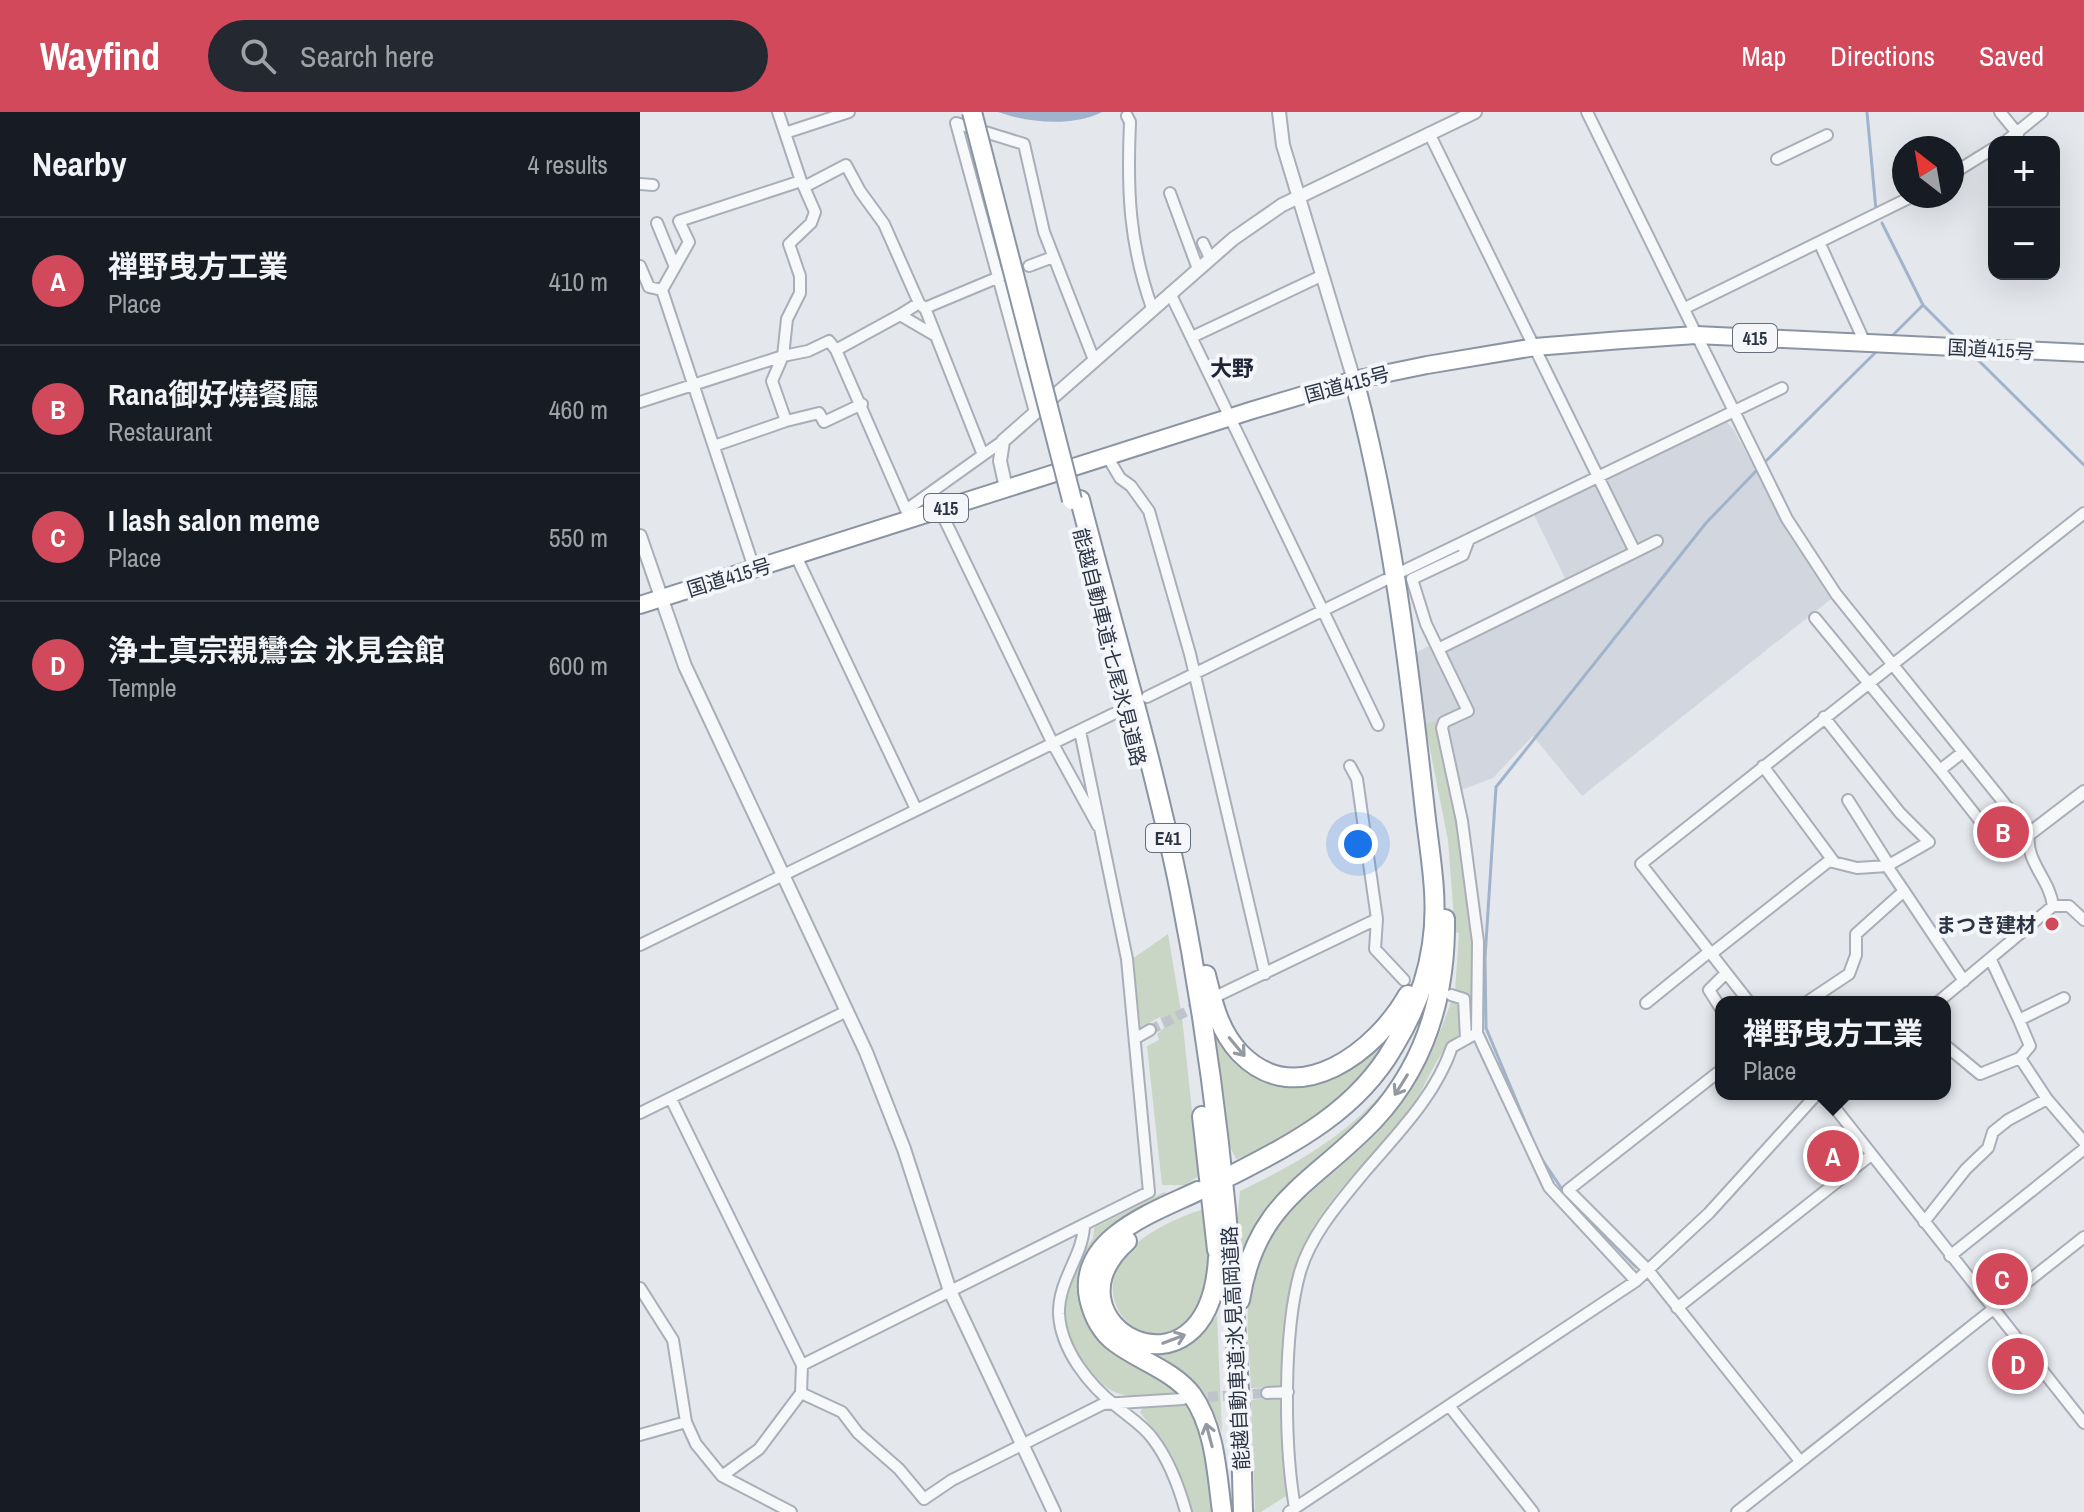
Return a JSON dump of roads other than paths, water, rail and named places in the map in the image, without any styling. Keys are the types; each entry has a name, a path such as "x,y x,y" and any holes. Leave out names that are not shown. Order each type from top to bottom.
{"highway":[{"name":"能越自動車道;七尾氷見道路","path":"972,112 1169,841 1196,982 1215,1188"},
{"name":"能越自動車道;七尾氷見道路","path":"980,112 1169,887 1215,1188"},
{"name":"国道415号","path":"640,605 796,556 908,514 940,510 1354,380 1535,347 1696,335 2084,353"},
{"path":"1239,1363 1244,1275 1266,1222 1372,1122 1395,1096 1423,1045 1439,996 1445,956 1393,560 1376,465 1354,380"},
{"path":"1169,841 1220,1022 1240,1053 1252,1063 1285,1078 1320,1074 1341,1065 1367,1047 1396,1016 1412,986 1440,909"},
{"path":"1218,1258 1214,1298 1207,1314 1191,1332 1166,1344 1140,1344 1124,1336 1109,1320 1102,1302 1101,1285 1115,1253 1139,1233 1300,1140 1336,1114 1379,1070 1412,1011 1425,977 1440,909"},
{"path":"1215,1188 1143,1217 1110,1240 1090,1271 1088,1290 1092,1310 1104,1332 1190,1393 1203,1414 1211,1441 1222,1512"},
{"name":"能越自動車道;氷見高岡道路","path":"1215,1188 1218,1258 1225,1315 1232,1512"},
{"name":"能越自動車道;氷見高岡道路","path":"1215,1188 1239,1363 1243,1512"}],"street":[{"path":"778,112 815,212 811,223 789,244 800,276 800,293 787,319 783,356 772,381 786,421"},
{"path":"785,133 849,112"},
{"path":"1279,112 1283,145 1354,380"},
{"path":"640,402 783,356 808,351 829,341 862,404 908,514 1003,441 1210,258 1298,195 1429,133 1454,116 1475,112"},
{"path":"1587,112 1685,308 1732,413 1787,519 1836,594 2028,838 2027,850 2052,896 2053,906"},
{"path":"2000,112 2018,134"},
{"path":"2015,136 2042,112"},
{"path":"1127,116 1130,122 1128,205 1132,242 1152,308"},
{"path":"955,117 1024,144 1053,257 1094,360"},
{"path":"955,117 1004,276 1035,412"},
{"path":"1429,133 1635,552"},
{"path":"1777,159 1827,135"},
{"path":"1964,167 1988,152"},
{"path":"754,568 662,290 689,242 679,221 803,184 846,165 884,224 936,336 983,455"},
{"path":"640,184 653,185"},
{"path":"1170,193 1198,269"},
{"path":"1685,308 1892,207"},
{"path":"657,223 675,267"},
{"path":"1203,243 1210,258"},
{"path":"1820,244 1865,343"},
{"path":"1029,266 1053,257"},
{"path":"640,266 649,287 662,290"},
{"path":"836,350 900,315 1004,276"},
{"path":"1192,337 1321,276"},
{"path":"1170,293 1378,725"},
{"path":"900,315 936,336"},
{"path":"1399,573 1782,388"},
{"path":"714,446 819,413 824,422 862,404"},
{"path":"1003,441 999,448 1006,488"},
{"path":"1107,456 1120,478 1131,486 1149,511 1193,674 1265,974"},
{"path":"940,510 1053,744 1092,819 1100,828"},
{"path":"1744,996 1641,864 2084,513"},
{"path":"640,536 685,666 847,1011 904,1149 950,1291 1054,1512"},
{"path":"1469,539 1463,555 1412,579 1438,649 1468,711 1444,722 1442,728 1459,806 1478,942 1472,1036"},
{"path":"1438,649 1657,541"},
{"path":"796,556 916,809"},
{"path":"1147,697 1385,580"},
{"path":"1815,618 2003,850 2028,838 2084,792"},
{"path":"640,945 1113,714"},
{"path":"1646,1003 1829,861 1857,868 1888,866 1929,842 1900,813 1824,717"},
{"path":"802,1365 1149,1192 1127,959 1080,731"},
{"path":"1940,770 1963,752"},
{"path":"1350,766 1357,779 1377,919 1375,949 1404,980"},
{"path":"1763,766 1834,862"},
{"path":"1848,800 1964,981"},
{"path":"1816,996 1849,974 1856,955 1856,934 1904,891"},
{"path":"1945,996 2053,906 2069,906 2084,920"},
{"path":"1219,995 1377,919"},
{"path":"1951,1050 1980,1074 2020,1058 2030,1046 1991,960"},
{"path":"1715,1000 1709,990 1726,973"},
{"path":"1451,995 1464,999 1472,1036 1549,1187 1636,1281"},
{"path":"2019,1020 2064,998"},
{"path":"640,1113 847,1011"},
{"path":"1136,1038 1150,1030"},
{"path":"1292,1510 1288,1392 1293,1312 1301,1270 1322,1226 1419,1108 1446,1065 1452,1047 1472,1036"},
{"path":"2020,1058 2047,1099 2084,1142"},
{"path":"1715,1075 1568,1190 1648,1270 1800,1461"},
{"path":"671,1099 802,1365 801,1393 759,1449 722,1476"},
{"path":"1924,1222 1966,1169 1988,1148 1993,1132 2047,1099"},
{"path":"1292,1510 1636,1281 1709,1213 1812,1100"},
{"path":"1829,1100 2084,1423"},
{"path":"1950,1256 2084,1149"},
{"path":"1677,1308 1871,1155"},
{"path":"1084,1227 1083,1239 1063,1282 1059,1314 1062,1332 1077,1363 1113,1404 1152,1437 1172,1471 1186,1512"},
{"path":"1737,1512 2084,1237"},
{"path":"640,1288 673,1340 686,1422 705,1457 722,1476 791,1512"},
{"path":"1267,1393 1288,1392"},
{"path":"801,1393 842,1412 858,1433 899,1469 924,1499 952,1480 1103,1404 1183,1399"},
{"path":"1450,1407 1533,1512"},
{"path":"640,1435 686,1422"}],"water":[{"path":"998,112 1102,112 1077,120 1050,122"}],"waterway":[{"path":"1867,112 1876,210"},
{"path":"1882,223 1923,305 1959,341"},
{"path":"1891,337 1923,305"},
{"path":"1764,463 1878,350"},
{"path":"1973,355 2084,465"},
{"path":"1636,1267 1568,1198 1539,1155 1486,1028 1485,958 1496,787 1706,523 1758,469"}],"tunnel":[{"path":"1113,714 1138,702"},
{"path":"1150,1030 1201,1004"},
{"path":"1193,1398 1267,1393"}],"place":[{"name":"Rana御好燒餐廳","path":"2003,832"},
{"name":"まつき建材","path":"2052,924"},
{"name":"禅野曳方工業","path":"1833,1156"},
{"name":"I lash salon meme","path":"2002,1279"},
{"name":"浄土真宗親鸞会 氷見会館","path":"2018,1364"}],"district":[{"name":"大野","path":"1232,368"}]}
